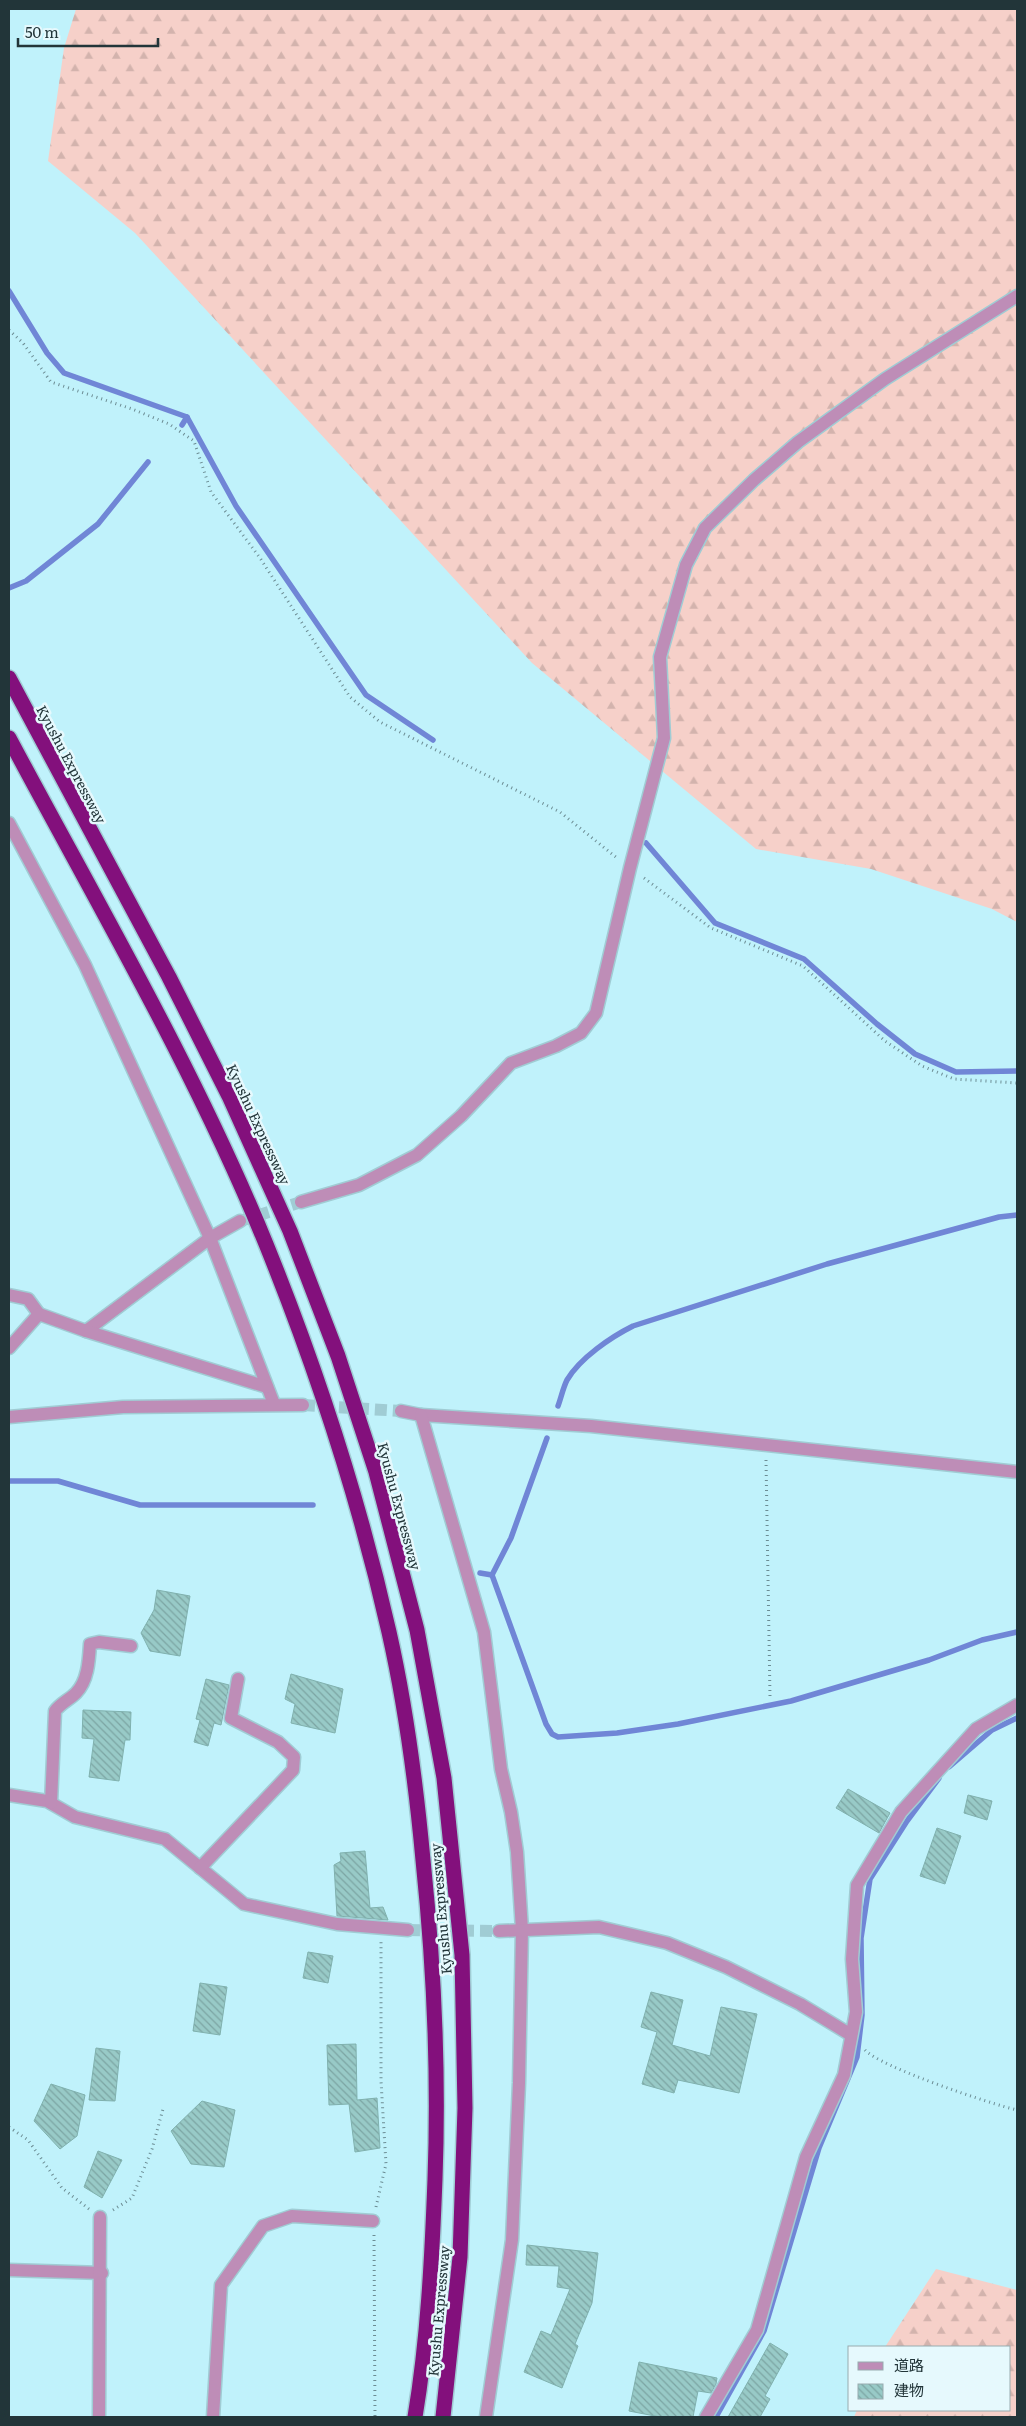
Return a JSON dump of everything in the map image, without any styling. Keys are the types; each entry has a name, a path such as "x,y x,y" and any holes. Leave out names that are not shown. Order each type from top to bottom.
{"highway":[{"name":"Kyushu Expressway","path":"9,678 173,985 229,1096 290,1231 338,1356 376,1472 417,1630 444,1778 462,1955 466,2108 460,2257 443,2417"},
{"name":"Kyushu Expressway","path":"9,738 200,1100 264,1240 312,1363 350,1480 390,1634 417,1791 432,1954 438,2109 432,2256 415,2417"}],"street":[{"path":"301,1202 359,1185 417,1154 461,1116 512,1063 556,1046 581,1033 596,1013 630,868 664,738 660,657 686,565 705,528 754,480 798,442 885,379 1017,296"},
{"path":"9,823 85,965 210,1238 242,1316 274,1404"},
{"path":"86,1331 210,1238 240,1221"},
{"path":"9,1295 28,1299 39,1314 86,1331 267,1387"},
{"path":"9,1348 39,1314"},
{"path":"9,1417 123,1407 303,1405"},
{"path":"402,1411 421,1415 591,1426 1017,1472"},
{"path":"421,1415 484,1632 501,1769 511,1812 522,1930 519,2083 512,2240 486,2417"},
{"path":"51,1803 55,1710 60,1703 76,1693 84,1681 89,1661 90,1644 99,1642 130,1646"},
{"path":"200,1868 293,1770 294,1758 278,1742 231,1718 238,1679"},
{"path":"706,2417 757,2330 806,2157 844,2075 856,2012 852,1959 857,1884 907,1805 976,1729 1017,1705"},
{"path":"9,1795 51,1803 75,1817 166,1838 244,1904 337,1924 381,1926 408,1930"},
{"path":"499,1931 599,1928 667,1944 726,1967 800,2004 851,2035"},
{"path":"213,2417 221,2285 263,2226 292,2216 373,2221"},
{"path":"99,2417 102,2273 100,2218"},
{"path":"9,2270 102,2273"}],"path":[{"path":"9,330 23,343 51,382 169,424 194,441 211,492 260,558 350,697 380,722 560,812 630,868 711,928 803,966 885,1040 922,1066 954,1079 1017,1083"},
{"path":"766,1445 770,1697"},
{"path":"375,2417 373,2221 386,2164 381,2081 381,1926"},
{"path":"869,2055 901,2070 1017,2110"},
{"path":"9,2127 28,2140 62,2188 100,2218 132,2198 152,2149 163,2109"}],"green space":[{"path":"76,9 1017,9 1017,922 992,909 871,869 756,849 532,663 135,233 48,161 64,48"},
{"path":"936,2269 1017,2290 1017,2417 854,2417 857,2411 1011,2411 1011,2346 886,2346"}],"building":[{"path":"157,1590 190,1596 180,1656 150,1651 141,1633 154,1610"},
{"path":"291,1674 343,1689 335,1733 291,1723 295,1704 285,1699"},
{"path":"206,1679 229,1685 221,1725 214,1723 208,1746 194,1742 200,1720 196,1719"},
{"path":"83,1710 131,1712 130,1740 125,1740 119,1781 89,1777 94,1739 82,1738"},
{"path":"848,1789 890,1813 879,1833 836,1808"},
{"path":"968,1795 992,1801 987,1820 964,1813"},
{"path":"937,1828 961,1836 945,1884 920,1876"},
{"path":"365,1851 370,1908 383,1907 388,1920 337,1916 334,1865 341,1861 340,1853"},
{"path":"308,1952 333,1956 328,1983 303,1978"},
{"path":"200,1983 227,1987 220,2035 193,2031"},
{"path":"651,1992 683,2000 672,2045 710,2056 721,2007 757,2014 739,2093 678,2080 674,2093 642,2084 657,2032 641,2027"},
{"path":"356,2044 357,2100 377,2098 380,2148 355,2152 349,2104 329,2105 327,2045"},
{"path":"96,2048 120,2051 115,2101 89,2100"},
{"path":"51,2084 85,2095 77,2136 60,2149 34,2121"},
{"path":"202,2101 235,2110 224,2167 191,2164 171,2131"},
{"path":"98,2151 122,2160 102,2198 84,2187"},
{"path":"527,2245 598,2253 592,2303 575,2344 578,2346 562,2388 524,2372 541,2331 551,2335 570,2289 557,2287 559,2266 526,2265"},
{"path":"770,2343 788,2354 765,2396 770,2399 760,2417 728,2417"},
{"path":"639,2362 717,2378 716,2384 711,2393 698,2391 693,2417 660,2417 629,2411"}],"waterway":[{"path":"9,291 47,353 64,373 187,417 236,506 366,695 433,740"},
{"path":"182,425 187,417"},
{"path":"9,588 26,581 98,524 148,462"},
{"path":"646,843 715,923 804,959 877,1024 915,1054 956,1072 1017,1071"},
{"path":"558,1406 567,1380 580,1364 606,1342 633,1326 827,1264 999,1217 1017,1215"},
{"path":"547,1438 511,1538 492,1575 546,1724 552,1734 558,1737 617,1733 678,1724 791,1701 929,1660 982,1640 1017,1632"},
{"path":"9,1481 58,1481 140,1505 313,1505"},
{"path":"480,1573 492,1575"},
{"path":"949,1767 992,1730 1017,1718"},
{"path":"716,2417 764,2331 819,2148 857,2057 862,2015 861,1938 870,1879 907,1821 939,1778"}],"tunnel":[{"path":"240,1221 301,1202"},
{"path":"303,1405 401,1411"},
{"path":"408,1930 499,1931"}]}
